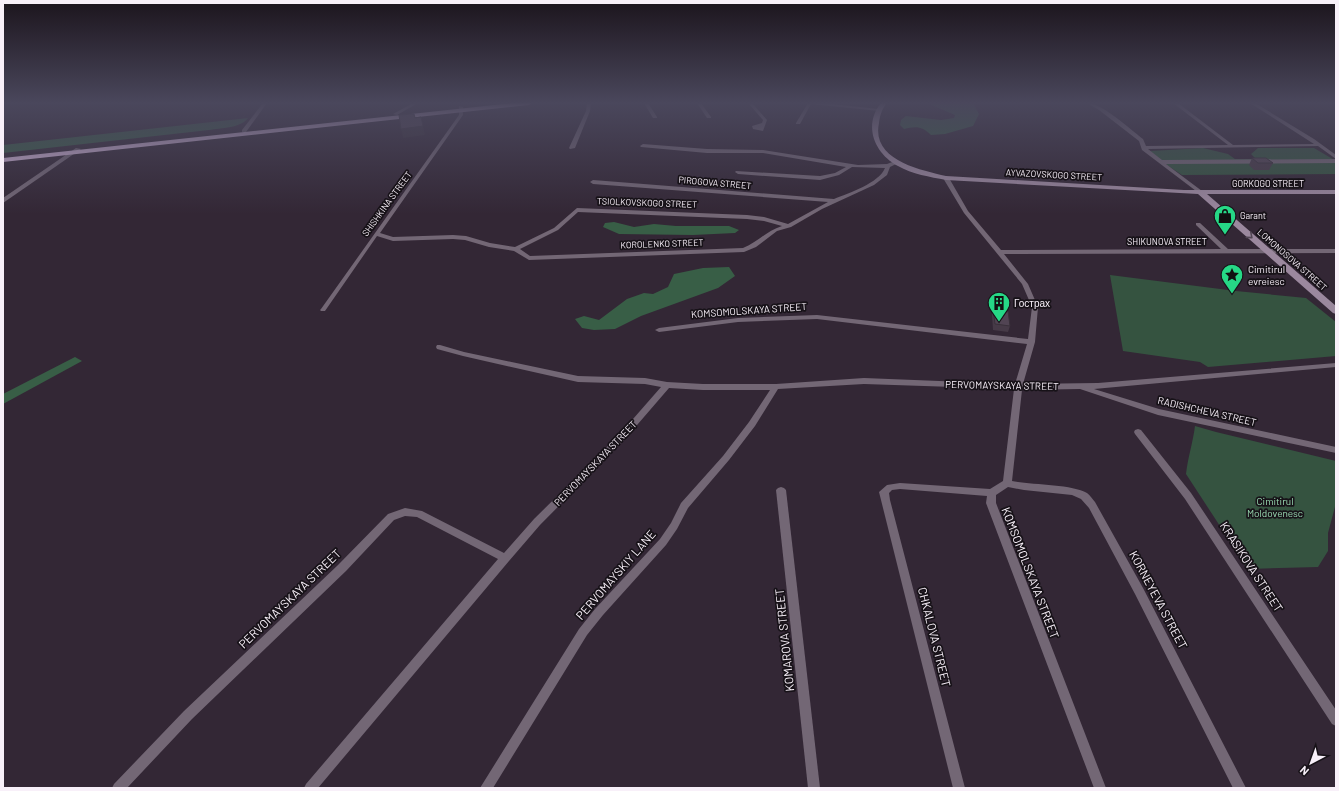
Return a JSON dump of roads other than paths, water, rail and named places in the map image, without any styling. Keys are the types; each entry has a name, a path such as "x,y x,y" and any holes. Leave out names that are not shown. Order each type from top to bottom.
{"highway":[{"path":"3,160 169,140"},
{"path":"3,157 178,140"}],"street":[{"name":"SHISHKINA STREET","path":"323,310 443,140"},
{"path":"572,148 575,140"},
{"path":"643,146 707,151 754,150 772,152 849,167 870,168 888,166 895,163 882,149 877,140"},
{"name":"LOMONOSOVA STREET","path":"1141,140 1144,148 1200,192 1336,311"},
{"path":"1223,140 1231,146"},
{"path":"1309,140 1336,157"},
{"path":"1144,148 1317,145"},
{"path":"3,201 76,151"},
{"path":"1160,162 1336,161"},
{"name":"AYVAZOVSKOGO STREET","path":"895,163 946,178 1200,192"},
{"path":"789,226 834,201 872,184 885,174 888,166"},
{"path":"738,172 820,178 837,174 849,167"},
{"path":"946,178 966,212 1025,284 1033,299 1035,316 1031,342 1018,387 1007,483 992,493"},
{"name":"PIROGOVA STREET","path":"594,182 834,201"},
{"name":"GORKOGO STREET","path":"1200,192 1336,192"},
{"name":"TSIOLKOVSKOGO STREET","path":"516,249 556,229 577,210 747,217 764,219 789,226"},
{"path":"1198,224 1226,250"},
{"name":"KOROLENKO STREET","path":"516,249 529,258 744,250 754,246 769,234 789,226"},
{"path":"376,234 393,239 466,238 489,245 516,249"},
{"name":"SHIKUNOVA STREET","path":"998,252 1226,250 1336,251"},
{"name":"KOMSOMOLSKAYA STREET","path":"658,330 708,323 784,317 816,317 1031,342"},
{"name":"PERVOMAYSKAYA STREET","path":"440,347 463,354 578,379 644,381 667,385 703,387 776,387 864,381 1018,387 1106,385 1336,365"},
{"name":"PERVOMAYSKAYA STREET","path":"310,788 505,558 538,522 622,438 667,385"},
{"name":"RADISHCHEVA STREET","path":"1076,386 1158,412 1336,450"},
{"name":"PERVOMAYSKIY LANE","path":"486,788 584,632 599,612 663,542 674,526 684,506 726,458 752,424 776,387"},
{"name":"KRASIKOVA STREET","path":"1138,432 1188,496 1336,720"},
{"name":"KORNEYEVA STREET","path":"1007,483 1024,487 1072,492 1084,496 1092,505 1139,591 1240,788"},
{"name":"CHKALOVA STREET","path":"959,788 884,492 890,487 900,486 992,493"},
{"name":"KOMAROVA STREET","path":"781,490 814,788"},
{"name":"KOMSOMOLSKAYA STREET","path":"992,493 991,503 996,518 1100,788"},
{"name":"PERVOMAYSKAYA STREET","path":"118,788 188,715 342,568 391,517 399,512 408,511 419,514 505,558"}],"place":[{"name":"Garant","path":"1225,236"},
{"name":"Cimitirul evreiesc","path":"1232,294"},
{"name":"Гострах","path":"999,322"}],"park label":[{"name":"Cimitirul Moldovenesc","path":"1275,506"}]}
